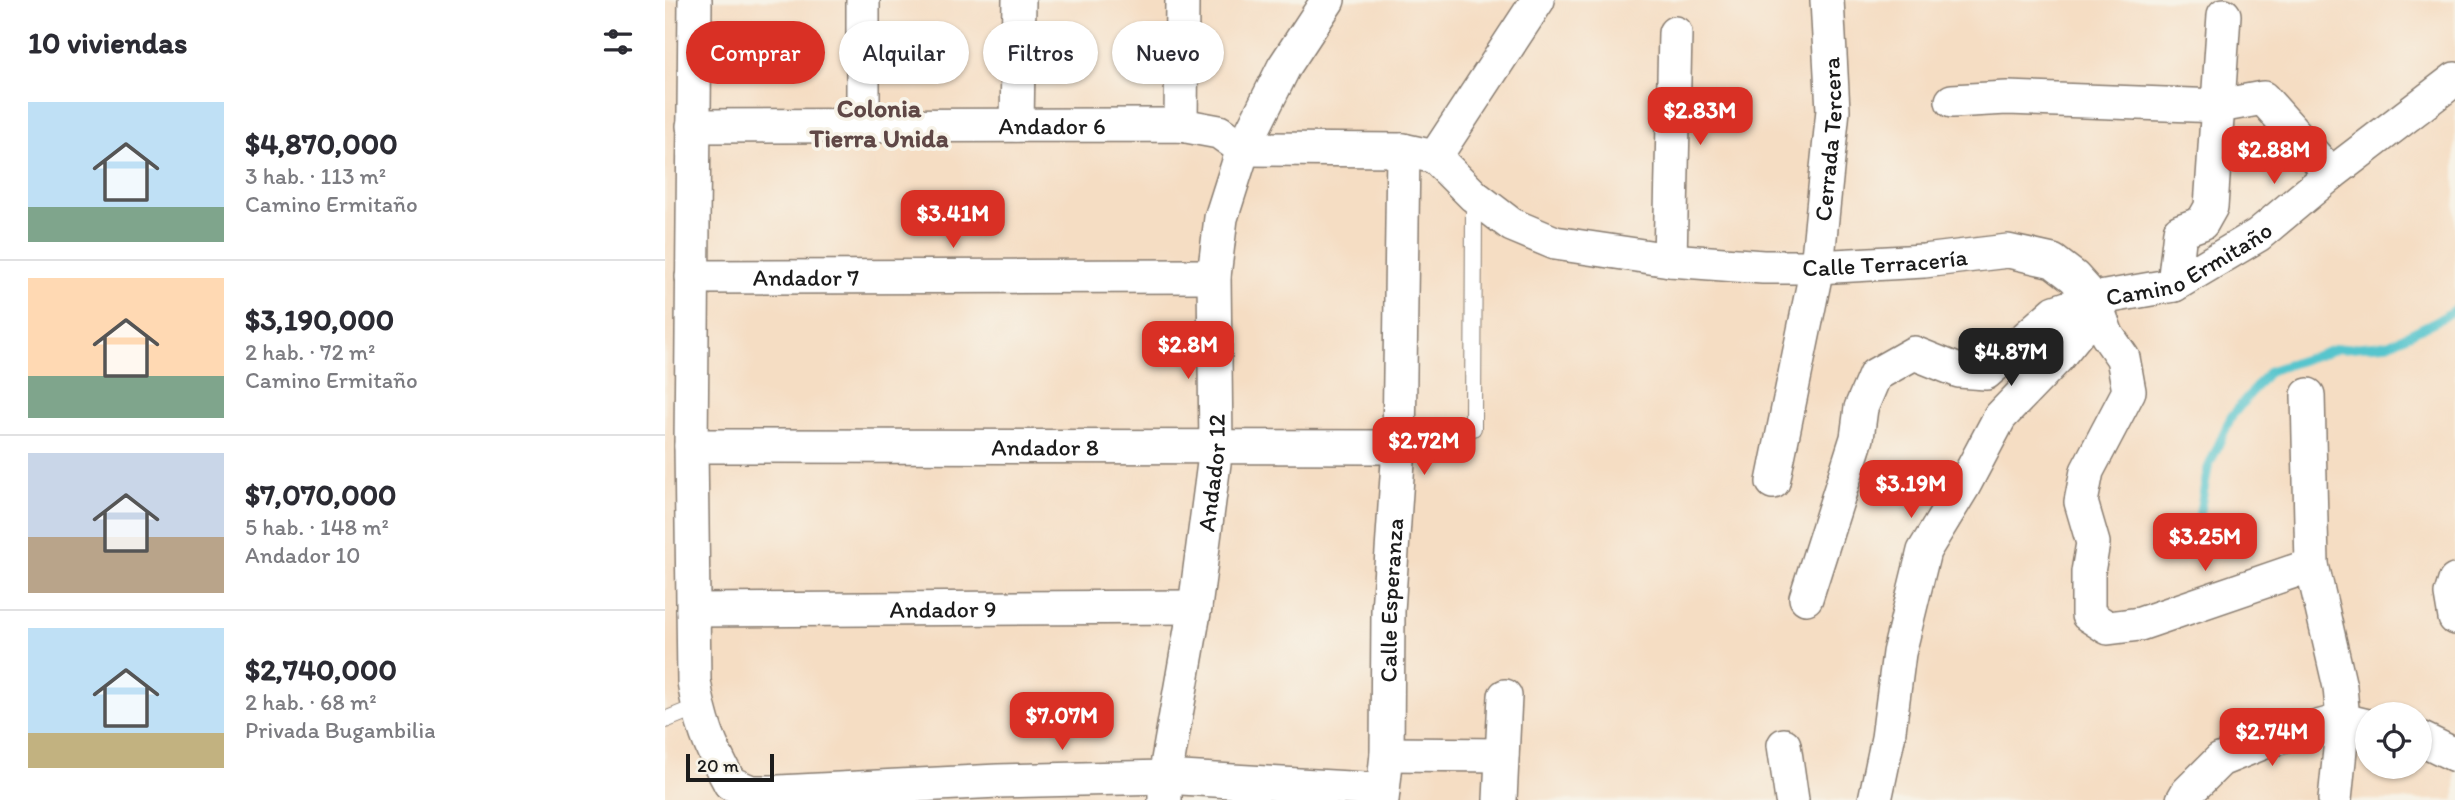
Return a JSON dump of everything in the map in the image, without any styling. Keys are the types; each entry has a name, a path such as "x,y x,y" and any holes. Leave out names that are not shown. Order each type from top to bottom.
{"street":[{"path":"695,0 693,125 679,164 692,277 694,681 697,707 727,791 828,795 1165,788 1382,795"},
{"path":"863,0 863,125"},
{"path":"1017,125 1019,0"},
{"path":"1181,125 1182,0"},
{"name":"Andador 12","path":"1165,788 1195,607 1216,448 1214,276 1221,218 1243,149 1284,67 1328,0"},
{"path":"1243,149 1419,154 1538,0"},
{"name":"Cerrada Tercera","path":"1773,482 1817,267 1833,110 1827,0"},
{"path":"2174,285 2180,230 2202,223 2211,207 2224,15"},
{"path":"1670,260 1675,33"},
{"name":"Camino Ermitaño","path":"1875,800 1888,738 1899,653 1924,551 1963,487 2000,417 2080,330 2094,299 2174,285 2258,235 2331,174 2455,79"},
{"path":"1952,101 2007,98 2219,106 2263,98 2331,174"},
{"name":"Andador 6","path":"693,125 1181,125 1219,132 1243,149"},
{"name":"Calle Terracería","path":"1419,154 1512,225 1555,243 1670,260 1763,267 1924,261 2008,251 2053,261 2074,277 2094,299"},
{"name":"Calle Esperanza","path":"1382,795 1387,754 1388,611 1419,154"},
{"name":"Andador 7","path":"692,277 1214,276"},
{"path":"1805,598 1857,438 1861,408 1875,375 1914,353 1959,371 1986,373 2055,312 2094,299 2107,335 2123,358 2129,391 2087,471 2081,502 2092,542 2088,572 2088,615 2108,628 2140,624 2312,565"},
{"path":"2308,395 2312,565 2340,687 2355,721"},
{"name":"Andador 8","path":"691,446 1399,447"},
{"path":"2455,581 2451,594 2455,618"},
{"name":"Andador 9","path":"693,610 1195,607"},
{"path":"1500,800 1505,696"},
{"path":"2183,800 2220,760 2267,741 2355,723"},
{"path":"2335,800 2355,727"},
{"path":"2432,744 2455,755"},
{"path":"1784,745 1792,800"},
{"path":"1387,754 1502,755"}],"lane":[{"path":"1473,428 1475,196"},
{"path":"665,720 697,707"}],"waterway":[{"path":"2194,544 2208,468 2231,417 2269,371 2336,349 2389,344 2455,309"}],"district":[{"name":"Colonia Tierra Unida","path":"879,123"}]}
